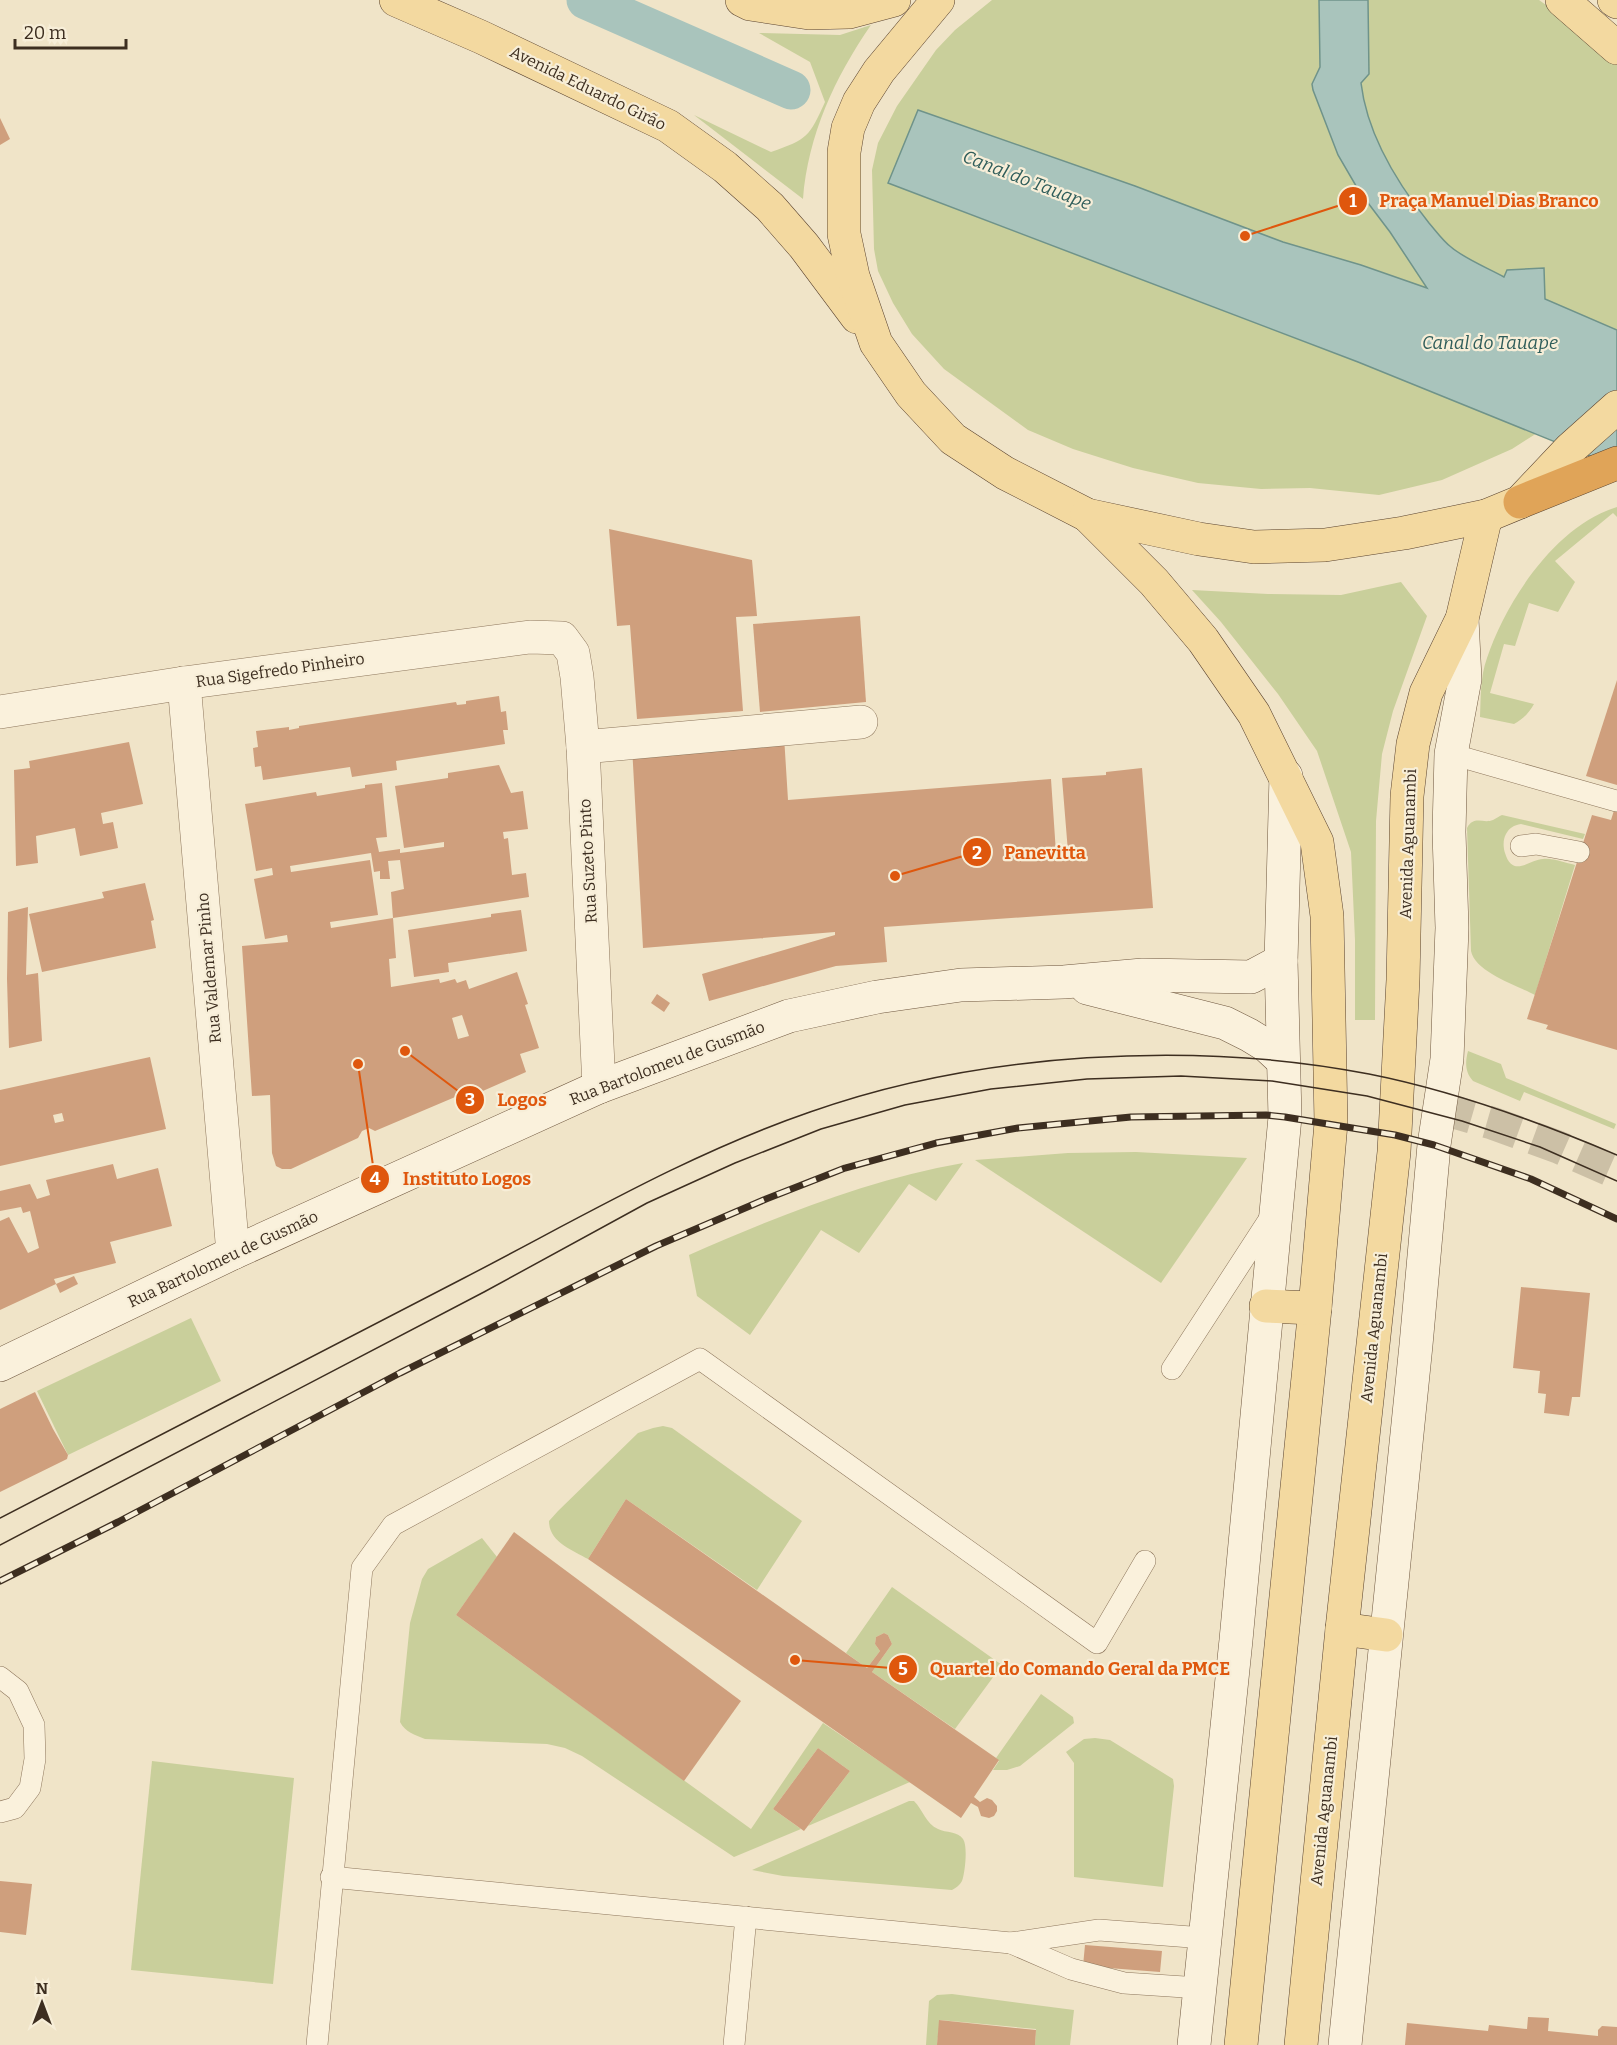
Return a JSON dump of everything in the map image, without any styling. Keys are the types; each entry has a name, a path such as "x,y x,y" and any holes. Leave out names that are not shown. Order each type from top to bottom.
{"highway":[{"path":"1520,502 1617,463"}],"main road":[{"name":"Avenida Eduardo Girão","path":"396,0 481,37 668,126 725,167 770,207 804,246 876,343"},
{"path":"742,0 750,4 809,13 849,12 894,0"},
{"path":"938,0 879,71 859,102 848,128 844,152 844,234 853,276 876,343 911,394 953,440 1005,473 1086,515 1199,539 1254,547 1325,545 1404,533 1486,516 1520,502 1570,449 1617,406"},
{"path":"1562,0 1617,48"},
{"path":"1086,515 1154,582 1203,640 1254,714 1317,842 1327,916 1331,1123 1316,1308 1241,2045"},
{"name":"Avenida Aguanambi","path":"1301,2045 1342,1629 1394,1152 1403,980 1407,796 1413,744 1426,693 1462,619 1486,516"},
{"path":"1266,1306 1316,1308"},
{"path":"1342,1629 1386,1635"}],"street":[{"name":"Avenida Aguanambi","path":"1345,2045 1418,1333 1434,1145 1447,1059 1452,928 1449,832 1451,754 1465,679 1462,619"},
{"name":"Rua Sigefredo Pinheiro","path":"0,712 184,683 530,637 562,638"},
{"name":"Rua Suzeto Pinto","path":"562,638 573,653 583,747 599,1087"},
{"name":"Rua Valdemar Pinho","path":"184,683 233,1253"},
{"path":"583,747 861,722"},
{"path":"1194,2045 1236,1640 1285,1116 1281,961 1286,776"},
{"name":"Rua Bartolomeu de Gusmão","path":"0,1365 233,1253 599,1087 789,1016 877,997 961,985 1064,982 1143,975 1251,977 1281,961"},
{"name":"Rua Bartolomeu de Gusmão","path":"1064,982 1225,1023 1267,1046 1282,1060"}],"lane":[{"path":"1451,754 1616,801"},
{"path":"1521,846 1536,844 1579,852"},
{"path":"1172,1369 1276,1210"},
{"path":"317,2045 362,1568 393,1525 700,1359 1097,1643 1145,1561"},
{"path":"0,1677 18,1691 34,1725 35,1759 30,1788 15,1808 0,1812"},
{"path":"332,1877 1011,1943 1099,1930 1204,1938"},
{"path":"734,2045 746,1917"},
{"path":"1011,1943 1071,1969 1124,1983 1200,1988"}],"green space":[{"path":"992,0 1539,0 1574,25 1617,62 1617,362 1534,435 1512,449 1442,480 1379,495 1310,488 1261,489 1198,483 1133,468 1073,449 1028,430 944,369 912,334 893,303 878,271 874,249 872,170 878,143 897,106 936,50 955,30"},
{"path":"871,25 846,65 825,107 811,152 803,199 694,115 771,152 793,144 811,130 825,102 810,62 759,33 840,35"},
{"path":"1617,507 1617,517 1613,513 1555,561 1575,582 1558,612 1529,603 1515,646 1504,644 1490,693 1534,704 1514,724 1480,717 1482,680 1487,658 1520,590 1554,548 1574,530 1595,516"},
{"path":"1401,582 1427,616 1393,711 1382,754 1376,821 1375,1020 1355,1020 1355,940 1351,852 1317,751 1278,694 1221,622 1192,590 1341,595"},
{"path":"1502,815 1585,834 1583,839 1521,824 1510,828 1504,838 1505,853 1512,865 1522,866 1547,859 1575,865 1535,995 1488,972 1474,959 1471,951 1467,828 1473,822 1489,821"},
{"path":"1468,1051 1501,1064 1506,1078 1616,1124 1614,1129 1524,1092 1520,1101 1473,1081 1466,1067"},
{"path":"1136,1152 1247,1158 1161,1283 975,1160 1068,1153"},
{"path":"963,1163 936,1201 909,1184 859,1253 821,1230 750,1335 697,1296 689,1255 858,1189 927,1170"},
{"path":"191,1318 221,1381 68,1455 37,1391"},
{"path":"663,1426 672,1428 802,1521 757,1590 626,1499 588,1559 569,1549 553,1535 549,1521 558,1511 638,1433"},
{"path":"482,1538 497,1557 456,1615 751,1829 823,1723 910,1782 808,1826 850,1771 818,1748 773,1809 801,1829 734,1857 582,1756 565,1748 547,1744 425,1739 411,1733 400,1722 410,1623 422,1579 428,1569"},
{"path":"892,1587 1002,1665 955,1729 872,1672 892,1644 888,1635 884,1633 876,1637 875,1644 880,1651 867,1668 846,1653"},
{"path":"1041,1694 1073,1717 1074,1723 1020,1766 1007,1770 993,1770 999,1761 996,1758"},
{"path":"1084,1739 1110,1740 1173,1779 1163,1887 1074,1877 1074,1763 1066,1752"},
{"path":"152,1761 294,1778 273,1984 131,1970"},
{"path":"909,1801 914,1801 934,1827 961,1836 965,1842 965,1866 962,1881 952,1890 783,1876 752,1870"},
{"path":"952,1994 1074,2010 1070,2045 1035,2045 1036,2029 940,2020 937,2045 926,2045 929,2001 937,1995"}],"water":[{"name":"Canal do Tauape","path":"1319,0 1368,0 1369,74 1361,83 1364,102 1377,139 1395,175 1417,208 1442,239 1463,255 1504,277 1507,270 1544,268 1545,299 1617,330 1617,467 1358,362 888,183 918,110 1135,186 1283,242 1361,265 1427,288 1390,232 1359,191 1338,155 1313,90 1312,84 1320,67"}],"building":[{"path":"0,118 10,139 0,145"},
{"path":"609,529 752,560 757,616 736,617 743,711 637,719 630,625 617,626"},
{"path":"860,616 866,702 760,712 753,624"},
{"path":"1617,680 1617,785 1586,776"},
{"path":"499,696 501,712 506,711 508,730 503,730 505,744 396,761 397,770 352,777 350,767 263,780 261,766 255,767 253,748 258,747 256,731 289,727 289,730 299,728 299,726 456,702 457,705 466,704 466,701"},
{"path":"784,736 788,800 1051,779 1056,853 1068,852 1062,778 1106,775 1106,772 1142,768 1153,908 884,927 887,962 836,966 709,1001 702,974 835,935 835,932 643,948 632,746"},
{"path":"129,742 143,804 101,813 103,824 113,822 118,848 80,856 75,828 36,836 38,863 16,866 14,770 30,768 29,761"},
{"path":"499,765 511,793 523,791 528,829 503,832 504,839 508,838 512,875 526,873 529,897 393,918 396,958 389,959 391,987 439,979 440,983 455,979 457,983 466,980 469,989 517,972 539,1048 520,1054 526,1072 476,1094 474,1089 375,1131 369,1128 362,1131 358,1138 291,1169 282,1169 276,1166 272,1153 270,1095 252,1096 242,946 288,942 287,935 265,939 254,879 273,875 272,868 256,871 245,804 316,792 317,796 382,783 387,837 376,838 379,852 400,849 400,853 444,847 444,842 404,848 395,786 448,778 448,773","holes":["371,853 374,872 380,871 380,879 390,879 388,861 400,860 404,889 391,892 393,918 331,928 330,922 378,915 370,860 291,872 290,866","462,1015 469,1036 458,1039 452,1018"]},
{"path":"1617,801 1617,1050 1546,1029 1548,1025 1527,1019 1592,815 1611,820"},
{"path":"145,883 154,920 151,921 156,948 42,972 29,914 104,898 102,892"},
{"path":"28,907 26,975 38,973 42,1041 9,1048 8,912"},
{"path":"521,910 527,951 448,963 449,972 414,977 408,930"},
{"path":"657,994 670,1003 664,1012 651,1003"},
{"path":"150,1057 166,1129 0,1166 0,1090","holes":["62,1113 64,1121 55,1123 53,1115"]},
{"path":"113,1164 117,1179 158,1168 172,1226 110,1242 116,1263 54,1279 56,1284 0,1310 0,1221 9,1217 28,1253 39,1248 30,1211 23,1213 21,1207 0,1211 0,1191 30,1184 37,1199 50,1195 46,1180"},
{"path":"74,1276 78,1284 60,1293 56,1284"},
{"path":"1521,1287 1590,1293 1580,1397 1572,1397 1569,1416 1544,1413 1546,1394 1538,1393 1540,1371 1513,1368"},
{"path":"35,1392 68,1455 67,1459 0,1492 0,1409"},
{"path":"626,1499 867,1668 880,1651 875,1644 876,1637 884,1633 888,1635 892,1644 872,1672 999,1760 974,1797 980,1802 987,1798 992,1800 997,1806 994,1816 989,1818 981,1816 978,1807 971,1803 961,1818 588,1559"},
{"path":"514,1532 741,1701 684,1781 456,1615"},
{"path":"818,1748 850,1771 804,1831 773,1809"},
{"path":"0,1881 32,1884 26,1935 0,1932"},
{"path":"1085,1945 1162,1951 1160,1972 1083,1966"},
{"path":"1528,2017 1549,2018 1548,2031 1598,2036 1598,2030 1602,2026 1617,2027 1617,2045 1405,2045 1407,2023 1488,2031 1489,2025 1527,2029"},
{"path":"939,2020 1036,2030 1035,2045 937,2045"}],"waterway":[{"path":"586,0 791,90"}],"tunnel":[{"path":"1440,1108 1492,1123 1558,1147 1617,1173"}],"tram line":[{"path":"0,1518 677,1167 720,1147 810,1112 875,1092 944,1076 1015,1065 1087,1058 1159,1055 1231,1057 1301,1063 1369,1074 1464,1098 1557,1130 1617,1155"},
{"path":"0,1545 484,1292 647,1203 735,1163 821,1129 905,1105 991,1089 1087,1079 1181,1076 1272,1081 1367,1096 1462,1121 1540,1147 1617,1181"}],"railway":[{"path":"0,1581 118,1522 400,1373 656,1246 845,1168 936,1143 1018,1128 1131,1117 1266,1115 1285,1117 1395,1135 1434,1145 1531,1179 1617,1219"}],"place":[{"name":"Praça Manuel Dias Branco","path":"1245,236"},
{"name":"Panevitta","path":"895,876"},
{"name":"Logos","path":"405,1051"},
{"name":"Instituto Logos","path":"358,1064"},
{"name":"Quartel do Comando Geral da PMCE","path":"795,1660"}]}
